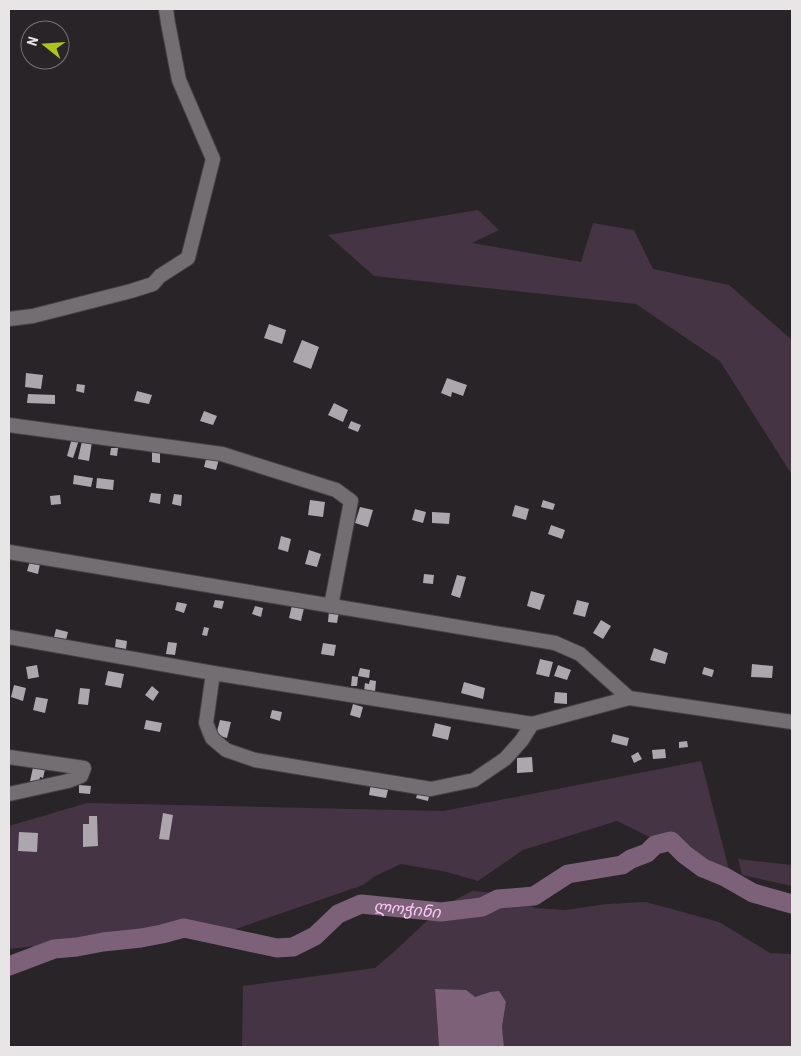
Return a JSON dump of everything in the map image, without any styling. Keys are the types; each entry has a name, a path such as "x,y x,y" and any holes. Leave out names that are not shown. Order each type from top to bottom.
{"street":[{"path":"9,319 33,316 153,284 160,276 188,258 213,159 179,80 166,9"},
{"path":"9,424 222,454 336,490 351,501 330,606"},
{"path":"9,552 554,643 580,654 629,698"},
{"path":"9,637 213,673 532,724 629,698 792,722"},
{"path":"213,673 206,723 212,738 226,750 254,760 431,789 474,780 505,759 522,740 532,724"},
{"path":"9,757 84,768 80,776 68,781 9,794"}],"shaded area":[{"path":"478,210 499,230 472,243 581,262 593,223 634,230 653,269 729,285 792,340 792,475 720,361 636,304 374,276 328,235"},
{"path":"701,761 731,877 617,821 523,850 478,881 447,872 401,864 375,876 363,885 227,932 182,923 54,944 9,949 9,826 87,803 443,811"},
{"path":"738,859 792,865 792,886 742,875"},
{"path":"472,891 497,893 536,908 565,910 607,904 646,902 719,922 770,953 792,954 792,1047 504,1047 502,1027 506,1002 490,992 475,997 451,990 435,989 439,1047 242,1047 243,986 375,968 428,920 457,899"},
{"path":"435,989 466,990 475,997 499,991 506,1002 502,1027 504,1047 439,1047"}],"building":[{"path":"269,324 286,330 282,344 264,338"},
{"path":"302,340 319,347 311,369 293,362"},
{"path":"26,373 43,375 41,389 25,387"},
{"path":"447,378 467,385 463,396 452,392 451,397 441,393"},
{"path":"77,384 85,385 84,393 76,391"},
{"path":"137,391 152,395 149,404 134,401"},
{"path":"28,394 55,395 55,404 27,403"},
{"path":"334,403 348,410 343,422 328,415"},
{"path":"204,411 217,416 213,425 200,421"},
{"path":"351,421 361,425 358,432 348,428"},
{"path":"72,438 79,440 73,458 67,456"},
{"path":"82,441 92,442 89,461 78,459"},
{"path":"111,448 118,448 117,456 110,455"},
{"path":"152,450 160,450 160,463 152,462"},
{"path":"207,455 219,459 216,470 204,467"},
{"path":"74,475 93,478 91,487 73,484"},
{"path":"97,478 114,480 113,490 96,488"},
{"path":"151,493 161,494 160,504 149,502"},
{"path":"174,494 182,495 181,506 172,504"},
{"path":"60,495 61,504 51,505 50,496"},
{"path":"310,500 325,502 323,517 308,515"},
{"path":"543,500 555,504 553,510 541,507"},
{"path":"515,505 529,509 526,520 512,516"},
{"path":"360,507 373,510 368,527 355,523"},
{"path":"415,509 426,512 423,523 412,520"},
{"path":"432,512 450,513 449,524 432,523"},
{"path":"551,525 565,530 562,539 548,534"},
{"path":"281,536 291,539 288,552 278,549"},
{"path":"309,550 321,554 317,567 305,564"},
{"path":"30,561 40,564 38,574 27,571"},
{"path":"424,574 434,575 433,584 423,583"},
{"path":"457,575 466,577 460,598 451,595"},
{"path":"531,591 545,595 540,610 527,606"},
{"path":"215,600 224,601 222,609 213,607"},
{"path":"577,600 589,603 585,617 573,614"},
{"path":"177,602 187,604 184,613 175,610"},
{"path":"292,605 304,608 301,621 289,618"},
{"path":"255,606 263,608 261,617 252,614"},
{"path":"329,611 339,612 337,623 328,622"},
{"path":"601,620 611,626 603,639 593,633"},
{"path":"204,627 209,628 207,636 202,635"},
{"path":"56,629 68,632 65,644 53,641"},
{"path":"116,639 127,641 126,649 115,647"},
{"path":"168,642 177,643 175,655 166,654"},
{"path":"323,643 336,645 334,656 321,654"},
{"path":"654,648 668,653 665,664 650,660"},
{"path":"540,659 553,662 549,677 536,674"},
{"path":"752,664 773,666 772,678 751,677"},
{"path":"37,665 39,677 28,679 26,667"},
{"path":"558,665 571,670 567,680 554,676"},
{"path":"704,667 714,670 712,677 702,674"},
{"path":"360,668 370,670 369,678 358,676"},
{"path":"108,671 124,674 121,688 105,685"},
{"path":"352,676 358,677 357,686 351,686"},
{"path":"370,680 376,681 375,692 364,691 365,683 369,684"},
{"path":"464,682 485,688 483,699 461,693"},
{"path":"14,685 26,688 23,701 11,697"},
{"path":"152,686 159,692 153,701 145,695"},
{"path":"80,688 90,689 88,705 78,704"},
{"path":"555,692 567,693 567,704 554,703"},
{"path":"36,697 48,699 45,713 33,710"},
{"path":"353,704 363,707 360,718 350,715"},
{"path":"272,710 282,712 280,721 270,718"},
{"path":"146,720 162,723 160,732 144,729"},
{"path":"220,720 231,722 227,738 216,735"},
{"path":"435,723 451,727 448,740 432,736"},
{"path":"613,734 629,738 627,746 611,742"},
{"path":"687,741 688,747 679,748 679,742"},
{"path":"665,749 666,758 653,759 652,750"},
{"path":"638,752 642,759 634,763 631,756"},
{"path":"532,757 533,772 517,773 517,758"},
{"path":"34,763 46,765 43,778 40,777 39,782 30,781"},
{"path":"371,783 389,786 386,798 369,795"},
{"path":"79,785 91,786 90,794 79,793"},
{"path":"419,789 430,792 428,801 416,798"},
{"path":"163,813 173,815 169,840 159,839"},
{"path":"89,816 97,816 98,846 83,847 83,824 89,824"},
{"path":"19,832 38,833 37,852 18,851"}],"waterway":[{"name":"ლოჭინი","path":"9,966 54,949 141,938 184,928 277,948 293,947 315,936 338,914 361,904 441,912 482,907 498,899 534,896 568,874 622,865 631,859 647,853 655,845 671,841 684,854 703,868 725,877 753,893 792,904"}]}
